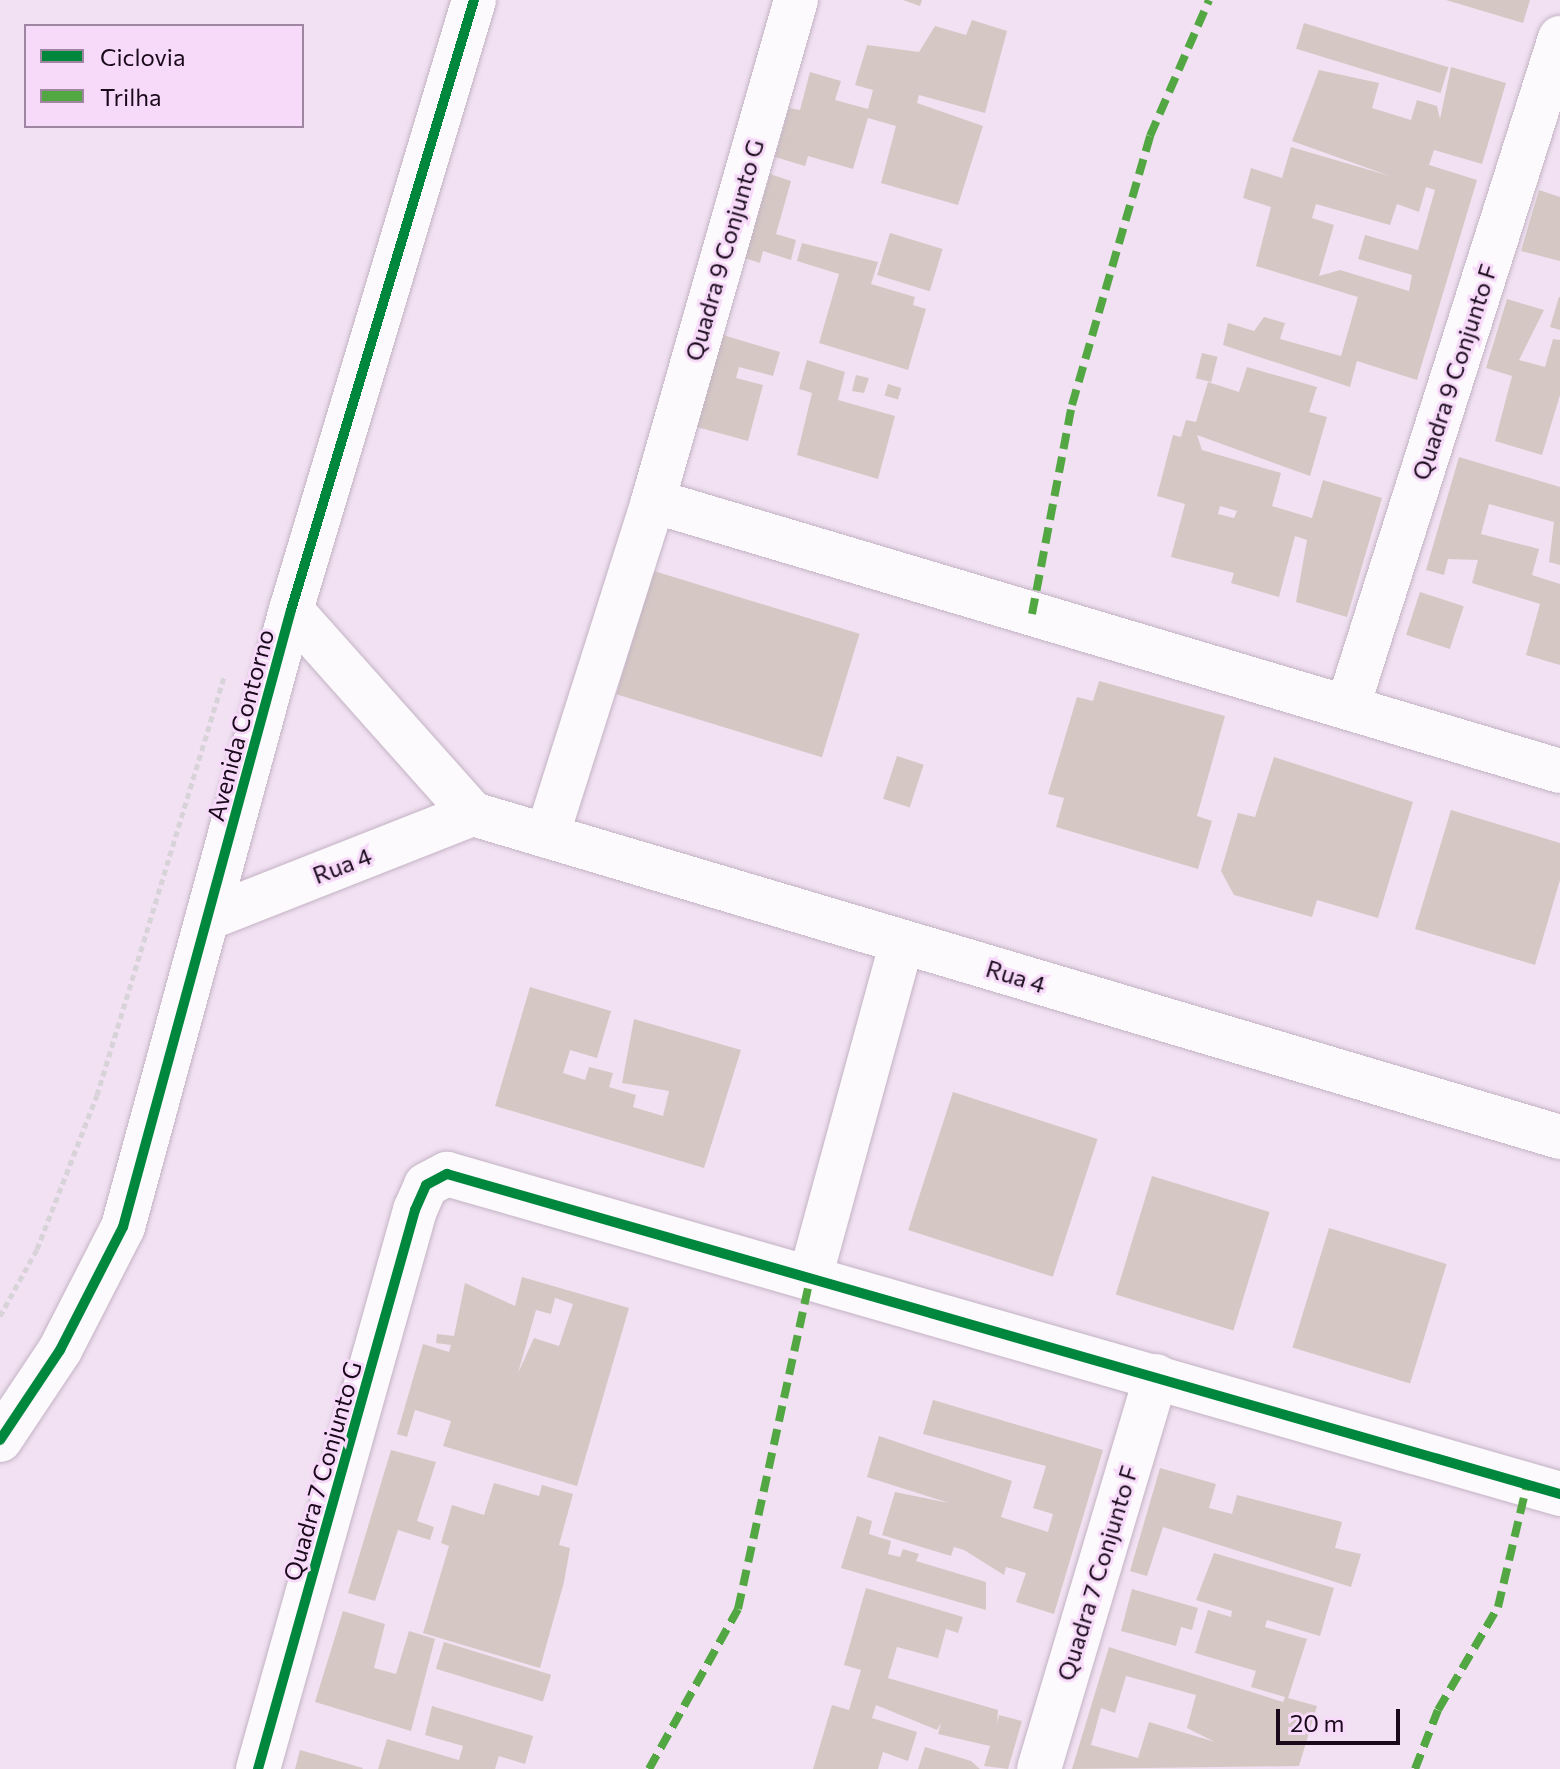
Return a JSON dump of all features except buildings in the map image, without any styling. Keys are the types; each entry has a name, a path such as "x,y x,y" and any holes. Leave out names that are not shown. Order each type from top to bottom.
{"street":[{"name":"Avenida Contorno","path":"0,1440 60,1350 123,1227 211,917 291,610 474,0"},
{"name":"Quadra 9 Conjunto G","path":"547,836 653,501 796,0"},
{"name":"Quadra 9 Conjunto F","path":"1348,706 1560,38"},
{"path":"653,501 1560,771"},
{"path":"291,610 473,814"},
{"name":"Rua 4","path":"211,917 473,814 1560,1137"},
{"path":"902,942 810,1278 1560,1494"},
{"name":"Quadra 7 Conjunto G","path":"258,1769 426,1185 463,1175 810,1278"},
{"name":"Quadra 7 Conjunto F","path":"1039,1769 1156,1376"}],"path":[{"path":"0,1316 37,1249 97,1095 227,669"}],"marked path":[{"path":"1032,614 1072,405 1150,136 1209,0"},
{"path":"649,1769 738,1609 810,1278"},
{"path":"1415,1769 1438,1710 1498,1607 1527,1484"}],"cycle path":[{"path":"0,1440 60,1350 123,1227 291,610 474,0"},
{"path":"258,1769 415,1210 426,1185 447,1174 1560,1494"}]}
